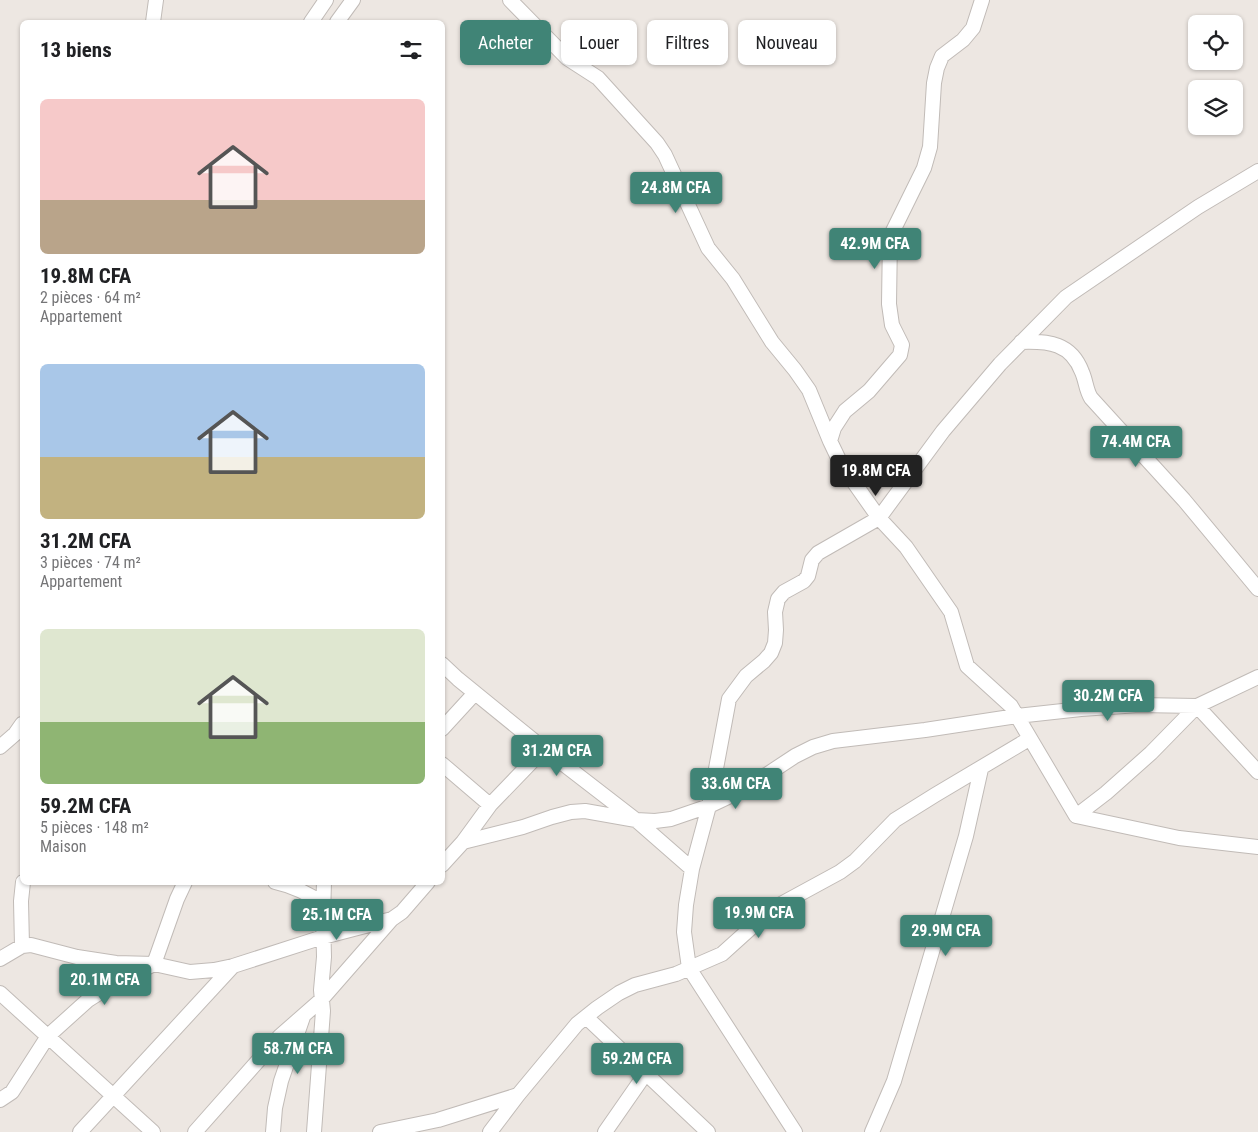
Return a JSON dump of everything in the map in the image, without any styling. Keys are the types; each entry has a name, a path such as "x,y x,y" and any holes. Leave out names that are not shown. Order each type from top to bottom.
{"street":[{"path":"153,20 156,0"},
{"path":"312,20 326,0"},
{"path":"338,20 353,0"},
{"path":"510,0 567,58 598,78 657,143 665,155 708,248 733,279 772,342 809,390 841,464 879,518 906,547 951,612 967,666 1010,706 1076,816 1179,838 1258,848"},
{"path":"830,441 834,428 845,411 869,391 900,355 902,345 892,325 889,304 890,237 924,168 930,147 934,83 937,68 942,56 963,40 974,28 982,0"},
{"path":"795,1132 689,968 684,932 686,905 692,869 709,806 729,699 746,676 764,661 771,652 775,643 775,612 778,599 784,592 804,581 808,576 812,560 818,553 879,518 943,431 1000,364 1066,297 1198,208 1258,171"},
{"path":"1021,342 1057,344 1070,352 1082,372 1086,390 1091,398 1184,500 1258,589"},
{"path":"445,667 544,749 636,820 692,869"},
{"path":"1076,816 1106,793 1151,753 1197,706 1258,677"},
{"path":"445,726 475,693"},
{"path":"463,842 523,827 571,812 585,811 636,820 655,821 671,819 709,806 745,790 795,756 813,747 833,741 1081,709 1197,706 1258,772"},
{"path":"0,747 20,727"},
{"path":"490,1132 577,1024 586,1017 626,988 676,974 722,954 772,909 840,872 855,861 895,820 1030,740"},
{"path":"445,862 463,842 490,805 544,749"},
{"path":"445,767 490,805"},
{"path":"872,1132 894,1081 966,836 981,769"},
{"path":"22,946 23,885"},
{"path":"0,1100 12,1092 48,1036 95,995 154,964 177,898 184,885"},
{"path":"288,885 312,895 323,904"},
{"path":"314,1132 323,1011 320,990 324,957 324,885"},
{"path":"195,1132 280,1036 321,1000 392,919 402,912 425,885"},
{"path":"0,959 22,946 31,945 77,958 116,963 154,964 190,972 200,972 233,966 323,937 392,919"},
{"path":"80,1132 233,966"},
{"path":"0,993 154,1132"},
{"path":"273,1132 275,1108 281,1081 303,1017"},
{"path":"586,1017 708,1132"},
{"path":"605,1132 646,1073"},
{"path":"380,1132 438,1120 518,1095"}]}
